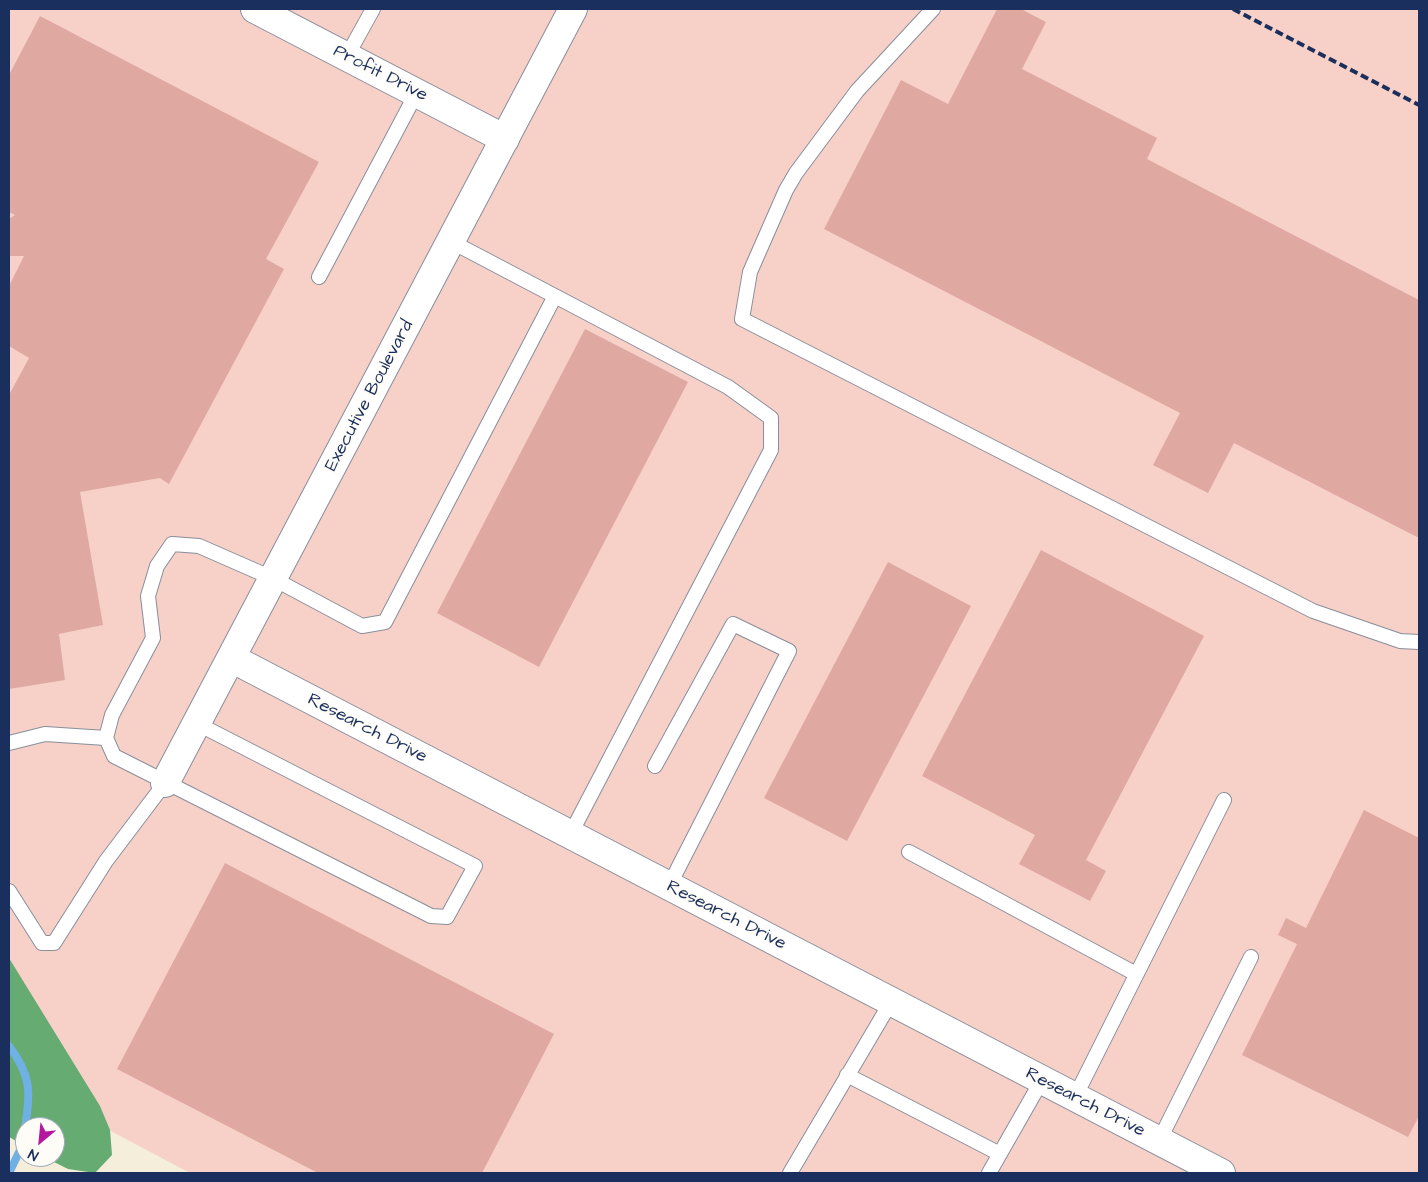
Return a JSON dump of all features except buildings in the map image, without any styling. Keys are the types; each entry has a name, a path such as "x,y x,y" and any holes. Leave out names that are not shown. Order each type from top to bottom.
{"street":[{"name":"Profit Drive","path":"255,9 505,139"},
{"name":"Executive Boulevard","path":"165,783 272,578 452,242 573,9"},
{"name":"Research Drive","path":"231,658 1221,1173"}],"lane":[{"path":"346,56 373,9"},
{"path":"932,9 857,91 796,172 786,190 750,272 742,318 1313,611 1400,641 1419,642"},
{"path":"319,277 416,92"},
{"path":"452,242 728,387 771,418 771,450 570,835"},
{"path":"196,724 475,866 447,917 431,916 165,783 114,756 106,738 112,715 153,638 148,596 157,566 172,544 199,546 272,578 362,626 385,622 555,296"},
{"path":"655,766 733,624 789,651 669,886"},
{"path":"9,743 45,734 106,738"},
{"path":"9,891 42,943 54,942 106,861 165,783"},
{"path":"1075,1097 1224,800"},
{"path":"909,852 1136,974"},
{"path":"1159,1141 1251,957"},
{"path":"790,1173 891,1002"},
{"path":"847,1075 1000,1154"},
{"path":"989,1173 1042,1080"}],"shaded area":[{"path":"9,9 1419,9 1419,1173 190,1173 60,1104 9,998"}],"green space":[{"path":"9,958 100,1106 110,1130 112,1155 95,1173 64,1167 65,1117 15,1117 15,1140 9,1137"}],"waterway":[{"path":"9,1046 22,1066 28,1084 26,1117"},
{"path":"9,1173 15,1161"}],"railway":[{"path":"1233,9 1419,105"}]}
